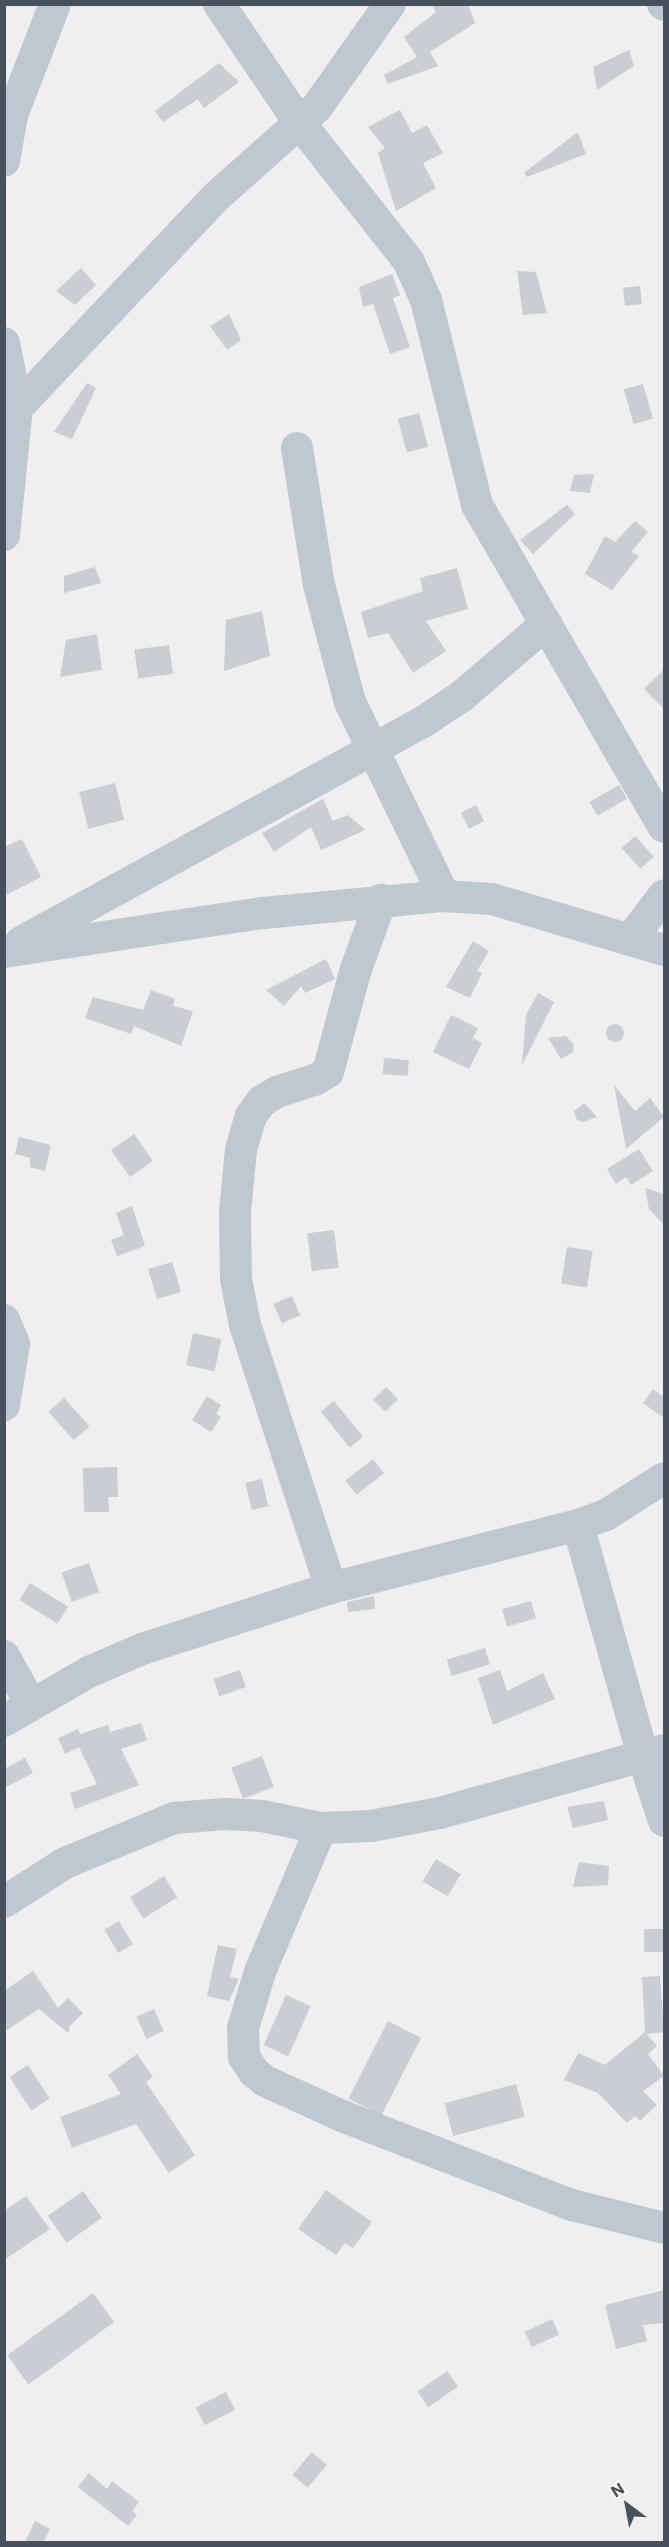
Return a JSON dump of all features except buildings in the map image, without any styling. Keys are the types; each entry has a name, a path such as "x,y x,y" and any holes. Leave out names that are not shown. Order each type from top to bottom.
{"street":[{"path":"4,161 12,115 55,4"},
{"path":"219,4 299,122 409,262 426,300 477,505 664,827"},
{"path":"17,408 216,197 317,107 390,4"},
{"path":"4,343 17,408 4,535"},
{"path":"297,448 319,585 350,702 371,752 444,896"},
{"path":"4,951 371,752 462,696 546,624"},
{"path":"630,940 664,895"},
{"path":"4,951 263,913 381,900 444,896 492,899 664,950"},
{"path":"331,1588 245,1325 236,1279 235,1212 242,1150 251,1116 262,1101 277,1092 315,1080 328,1072 355,972 381,900"},
{"path":"4,1320 14,1344 4,1405"},
{"path":"4,1721 89,1672 142,1649 331,1588 578,1525 606,1515 664,1478"},
{"path":"578,1525 654,1753 664,1821"},
{"path":"4,1656 31,1705"},
{"path":"4,1902 65,1863 174,1818 262,1816 321,1828 371,1826 440,1813 654,1753"},
{"path":"321,1828 260,1972 243,2028 244,2056 254,2072 265,2081 342,2116 572,2205 664,2228"}]}
